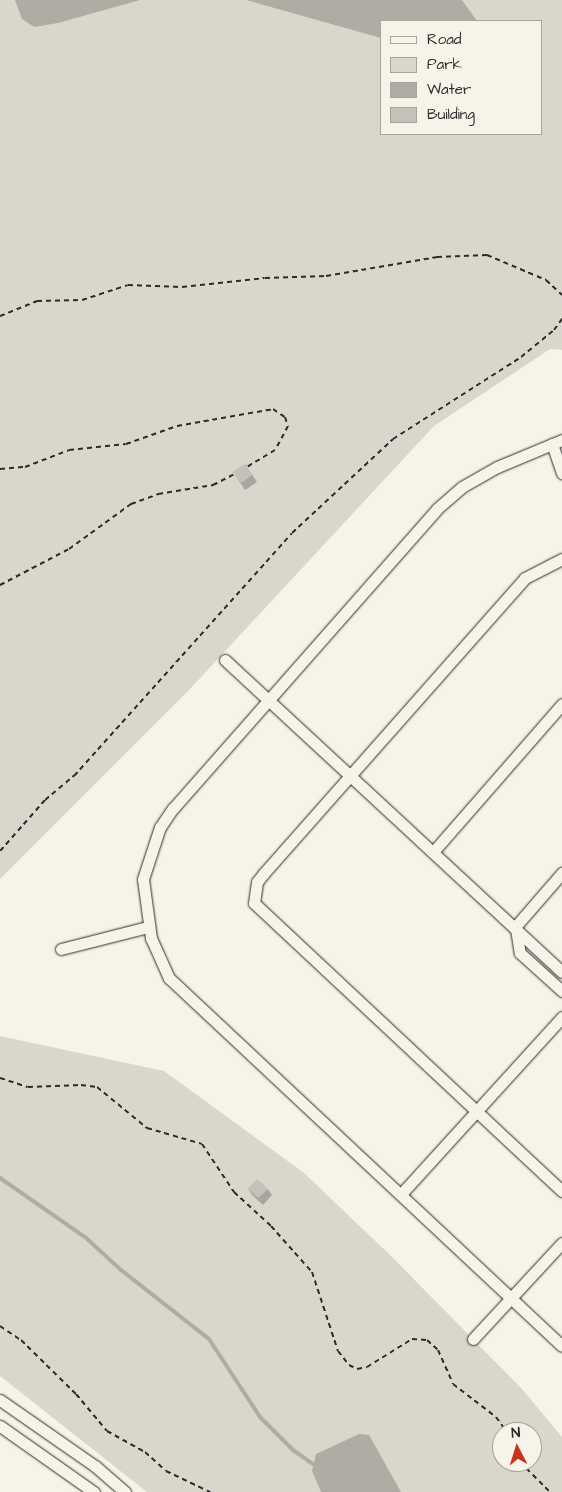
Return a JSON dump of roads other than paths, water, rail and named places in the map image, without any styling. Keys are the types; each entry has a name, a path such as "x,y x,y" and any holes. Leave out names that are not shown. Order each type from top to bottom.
{"street":[{"path":"562,473 557,442 497,467 462,487 437,509 268,700 160,827 143,879 148,927 169,978 402,1193 562,1346"},
{"path":"562,559 525,578 264,873 255,891 254,902 562,1191"},
{"path":"225,660 562,972"},
{"path":"433,852 562,704"},
{"path":"515,927 562,873"},
{"path":"61,948 148,927"},
{"path":"515,927 520,953 562,992"},
{"path":"402,1193 562,1017"},
{"path":"473,1339 562,1243"},
{"path":"0,1400 95,1466 125,1492"},
{"path":"0,1426 94,1492"}],"water":[{"path":"15,0 140,0 58,23 34,27 22,19"},
{"path":"246,0 462,0 476,20 380,20 380,38"},
{"path":"359,1434 369,1435 401,1492 321,1492 312,1471 316,1454"}],"waterway":[{"path":"0,1178 85,1237 121,1270 209,1339 260,1417 293,1450 313,1464"}]}
